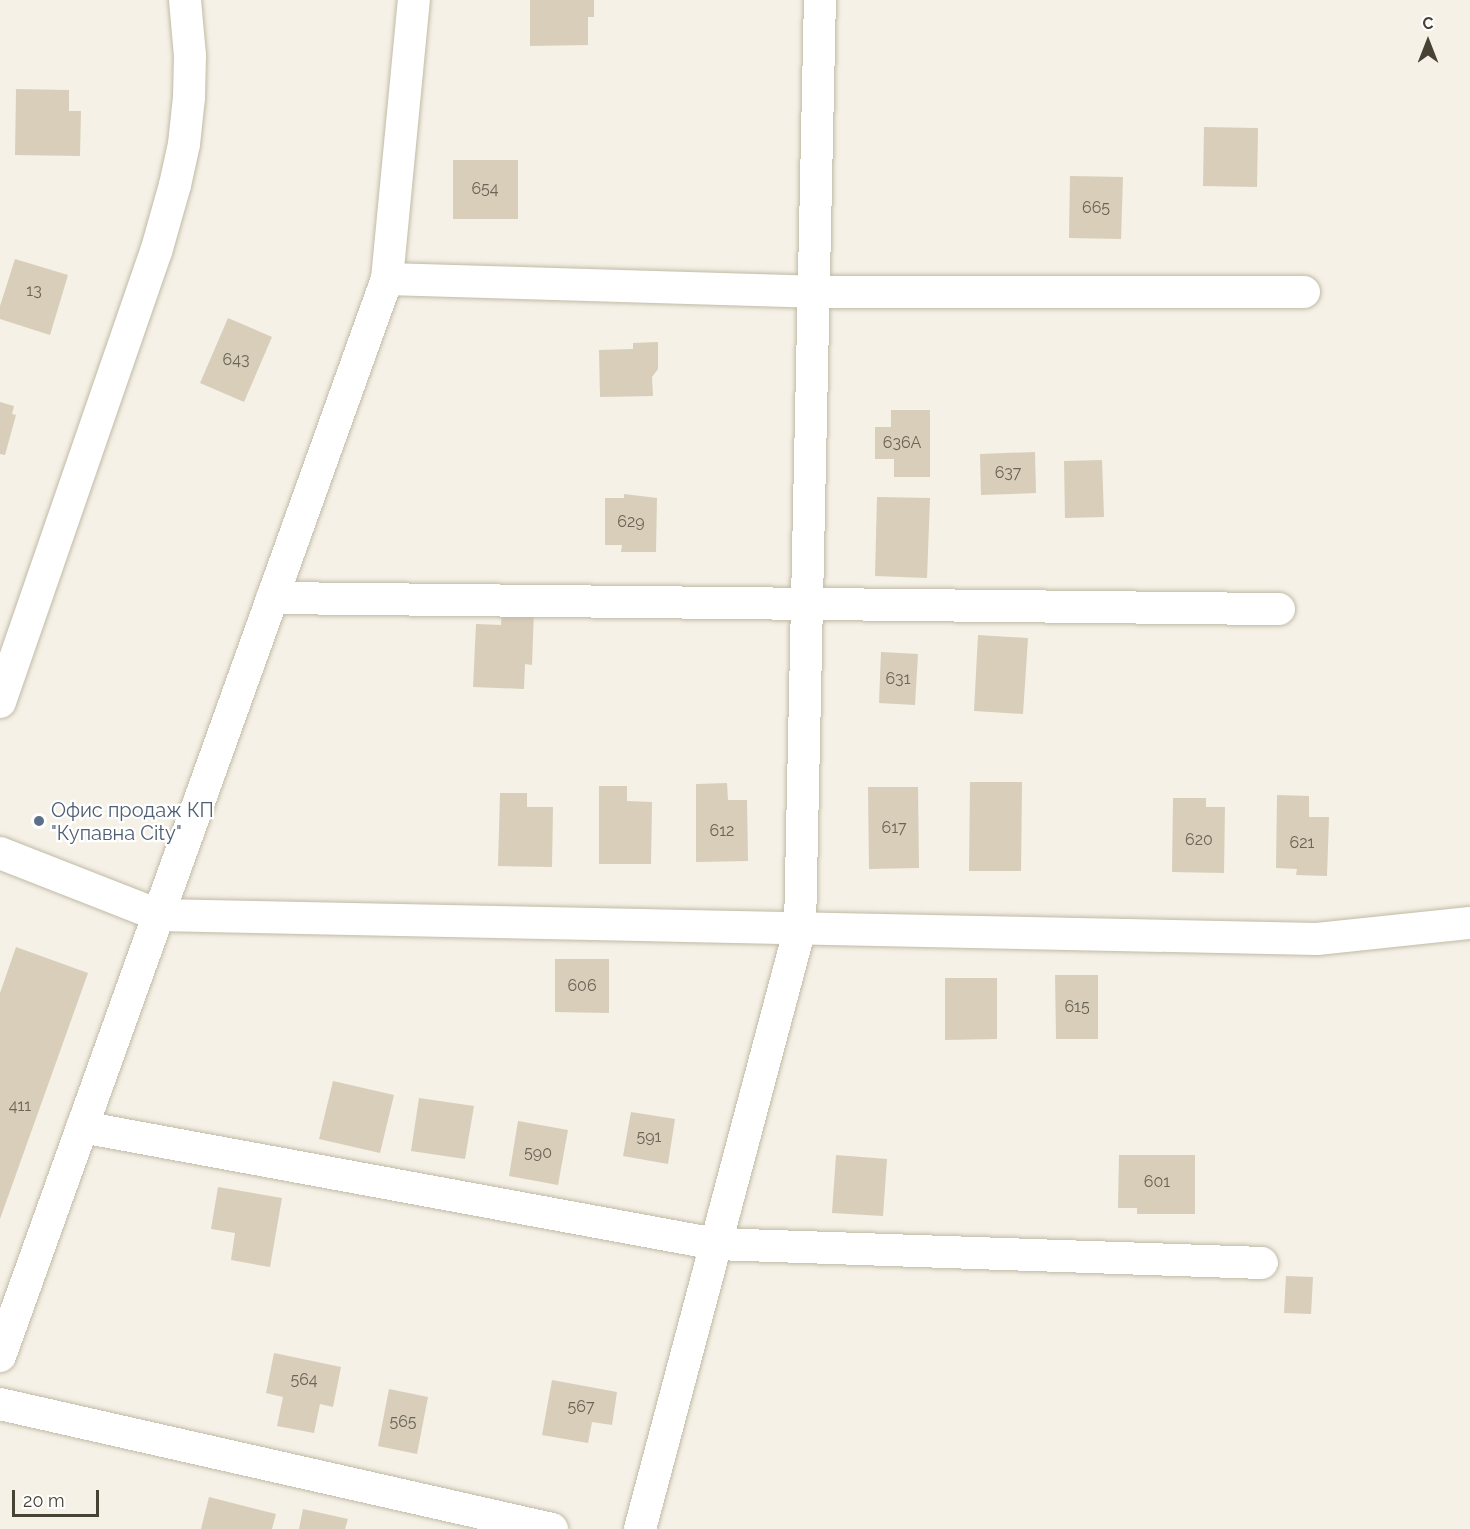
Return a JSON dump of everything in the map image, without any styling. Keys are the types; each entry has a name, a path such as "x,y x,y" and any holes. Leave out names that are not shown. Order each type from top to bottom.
{"street":[{"path":"0,702 156,252 175,185 184,144 189,97 190,56 185,0"},
{"path":"0,1356 387,279 414,0"},
{"path":"640,1529 800,928 820,0"},
{"path":"387,279 814,292 1304,292"},
{"path":"272,598 1279,609"},
{"path":"0,853 158,915 1317,939 1470,922"},
{"path":"82,1127 716,1244 1262,1263"},
{"path":"0,1404 552,1529"}],"building":[{"path":"530,0 594,0 594,17 588,17 588,45 530,46"},
{"path":"16,89 69,90 69,111 81,111 80,156 15,155"},
{"path":"1204,127 1258,128 1257,187 1203,186"},
{"path":"453,160 518,160 518,219 453,219"},
{"path":"1070,176 1123,177 1121,239 1069,238"},
{"path":"15,259 68,275 50,335 0,319 0,306"},
{"path":"228,318 272,337 244,402 200,383"},
{"path":"658,342 658,369 652,377 653,396 600,397 599,350 633,349 633,343"},
{"path":"0,402 14,406 12,414 16,415 5,455 0,454"},
{"path":"891,410 930,410 930,477 894,477 894,459 875,459 875,427 891,427"},
{"path":"1035,452 1036,493 981,495 980,454"},
{"path":"1102,460 1104,517 1065,518 1064,461"},
{"path":"624,494 657,498 656,552 621,552 622,545 605,545 605,498 624,498"},
{"path":"877,497 930,498 927,578 875,576"},
{"path":"502,608 534,610 532,665 525,664 524,689 473,687 476,624 501,625"},
{"path":"978,635 1028,638 1023,714 974,711"},
{"path":"881,652 918,654 915,705 879,703"},
{"path":"970,782 1022,782 1021,871 969,871"},
{"path":"727,783 728,800 747,800 748,861 696,862 696,784"},
{"path":"599,786 627,786 627,801 652,802 651,864 599,864"},
{"path":"868,787 918,787 919,868 869,869"},
{"path":"500,793 527,793 527,807 553,807 552,867 498,866"},
{"path":"1277,795 1309,796 1309,817 1329,817 1327,876 1296,875 1297,869 1276,868"},
{"path":"1173,798 1206,798 1206,807 1225,807 1224,873 1172,872"},
{"path":"16,947 88,973 0,1219 0,993"},
{"path":"555,959 609,959 609,1013 555,1012"},
{"path":"1055,975 1098,975 1098,1039 1056,1039"},
{"path":"945,978 997,978 997,1039 945,1040"},
{"path":"333,1081 394,1095 380,1153 319,1139"},
{"path":"419,1098 474,1106 465,1159 411,1151"},
{"path":"631,1112 675,1119 668,1164 623,1156"},
{"path":"518,1121 568,1130 558,1185 509,1176"},
{"path":"836,1155 887,1159 883,1216 832,1213"},
{"path":"1119,1155 1195,1155 1195,1214 1137,1214 1137,1208 1118,1208"},
{"path":"218,1187 282,1198 270,1267 231,1260 235,1233 211,1229"},
{"path":"1286,1276 1313,1277 1311,1314 1284,1313"},
{"path":"274,1353 341,1367 333,1407 320,1404 314,1433 277,1426 283,1397 266,1393"},
{"path":"552,1380 617,1392 612,1425 592,1422 588,1443 542,1435"},
{"path":"389,1389 428,1397 417,1454 378,1446"},
{"path":"209,1497 276,1514 272,1529 201,1529"},
{"path":"303,1509 348,1519 345,1529 299,1529"}],"place":[{"name":"Офис продаж КП \"Купавна City\"","path":"39,821"}]}
